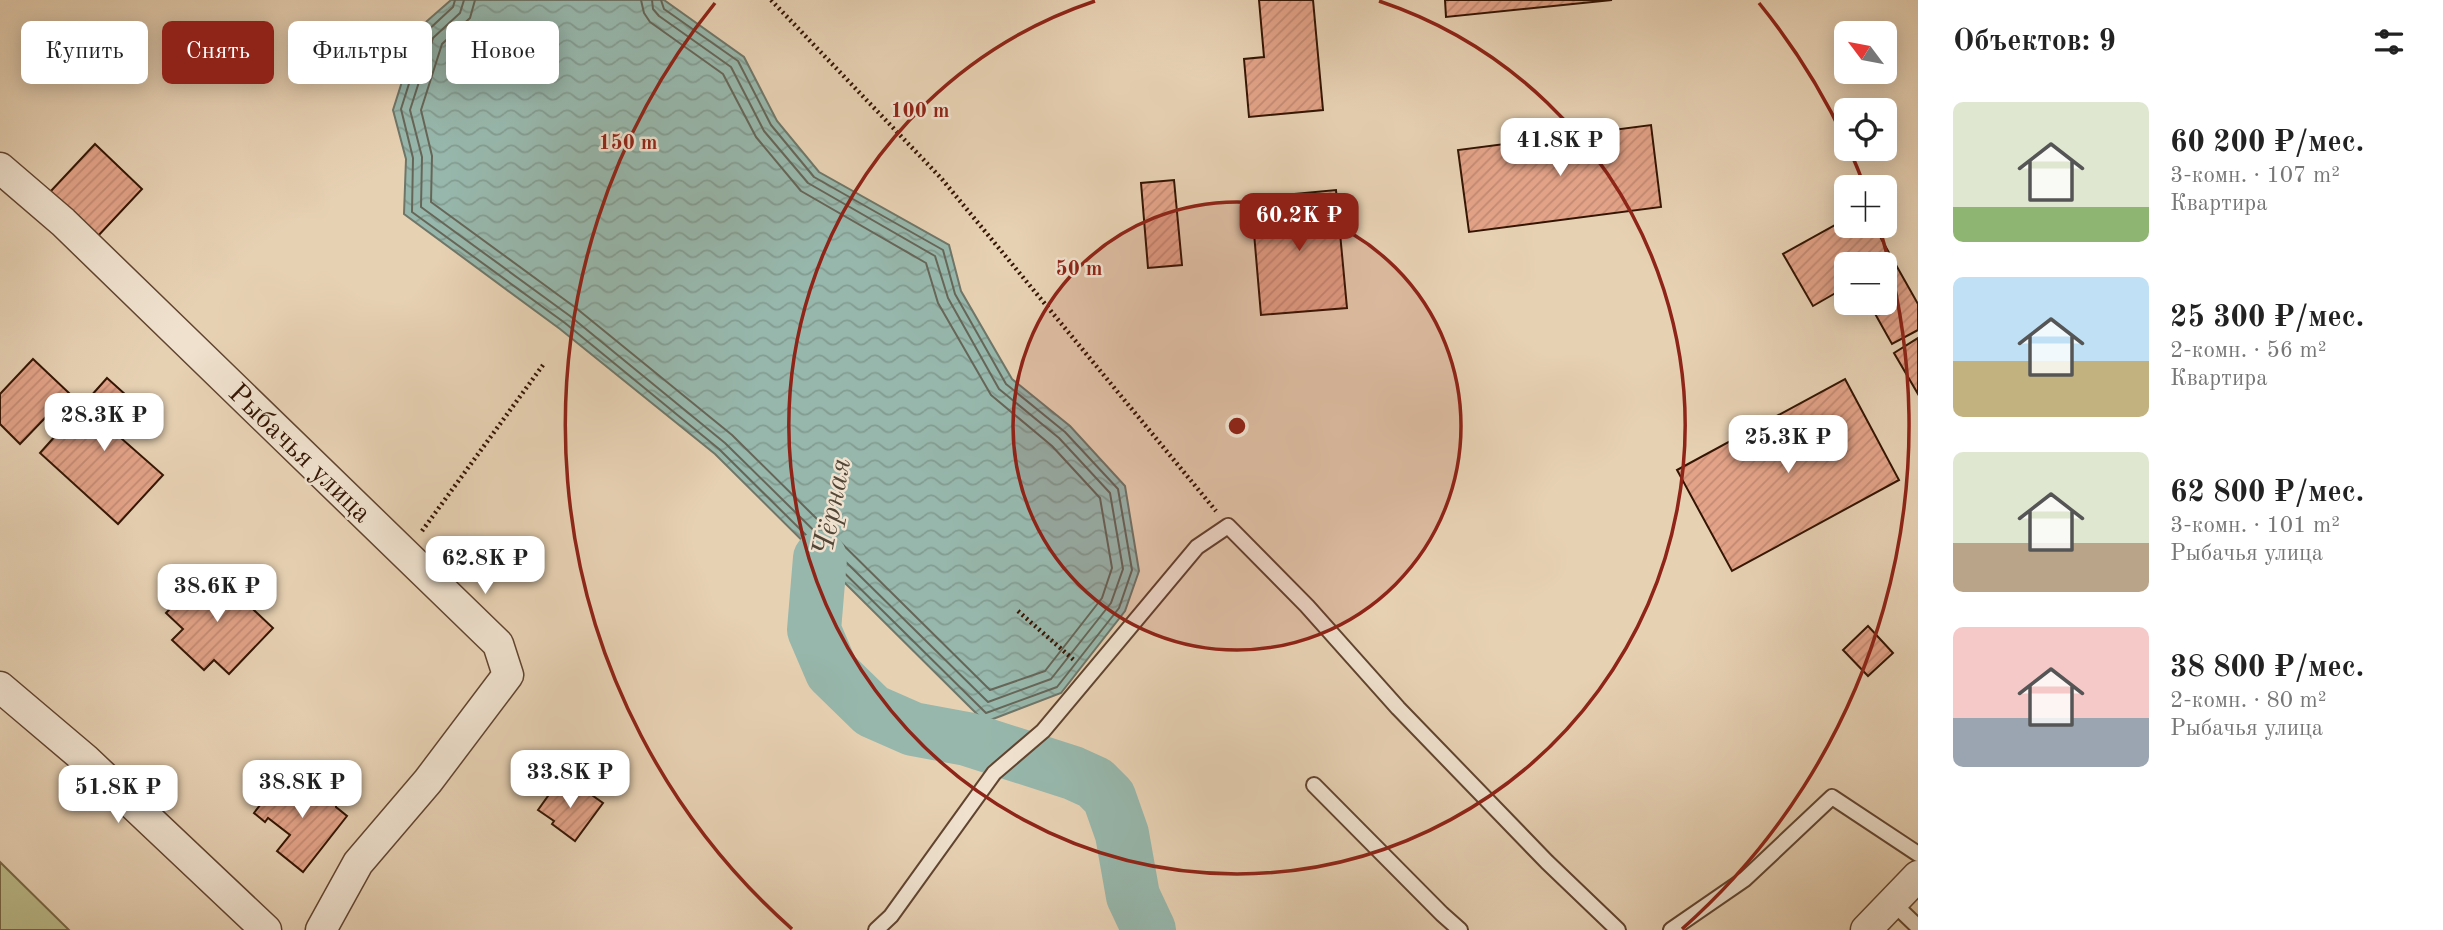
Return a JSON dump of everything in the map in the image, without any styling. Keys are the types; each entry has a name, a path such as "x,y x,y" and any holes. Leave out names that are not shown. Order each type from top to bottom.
{"street":[{"name":"Рыбачья улица","path":"0,167 83,241 498,644 509,675 428,781 358,863 321,930"},
{"path":"0,687 85,759 266,930"},
{"path":"1866,930 1918,876"}],"lane":[{"path":"876,930 891,916 994,773 1043,731 1197,547 1228,526 1307,606 1398,708 1547,862 1618,930"},
{"path":"1314,785 1460,930"},
{"path":"1671,930 1745,879 1832,797 1918,854"},
{"path":"1893,903 1918,927"}],"path":[{"path":"771,0 941,178 1228,526"},
{"path":"406,554 543,365"},
{"path":"1018,611 1081,667"}],"shaded area":[{"path":"0,862 69,930 0,930"}],"water":[{"path":"451,0 664,0 744,57 777,121 819,172 949,245 961,291 1012,379 1070,426 1125,486 1139,571 1125,611 1061,693 985,722 715,454 560,329 404,214 406,159 393,110 401,84 432,84 432,21 427,21"}],"building":[{"path":"1259,0 1313,0 1323,110 1249,117 1244,59 1264,57"},
{"path":"1445,0 1612,0 1446,17"},
{"path":"1651,125 1661,207 1469,232 1458,150"},
{"path":"95,144 142,189 97,237 50,192"},
{"path":"1174,180 1182,265 1148,268 1141,183"},
{"path":"1336,190 1347,308 1261,315 1251,198"},
{"path":"1834,226 1834,238 1881,238 1889,252 1834,252 1834,294 1813,306 1783,254"},
{"path":"1897,267 1918,304 1918,330 1892,344 1876,315 1897,315"},
{"path":"1918,338 1918,394 1894,353"},
{"path":"33,359 69,393 20,444 0,424 0,394"},
{"path":"107,378 146,413 122,439 163,475 118,524 40,453"},
{"path":"1845,379 1899,480 1732,571 1677,470"},
{"path":"209,568 273,628 229,674 214,660 204,670 172,640 183,629 166,613"},
{"path":"1868,626 1893,653 1868,676 1843,650"},
{"path":"278,782 293,793 299,785 306,783 313,788 325,784 327,790 336,797 336,807 347,816 303,872 277,851 290,835 268,818 265,822 254,813"},
{"path":"558,782 574,794 579,786 603,803 575,841 538,810"}],"waterway":[{"name":"Чёрная","path":"820,558 814,630 832,672 872,711 913,729 967,739 1073,773 1095,783 1109,797 1122,834 1133,896 1149,930"}]}
